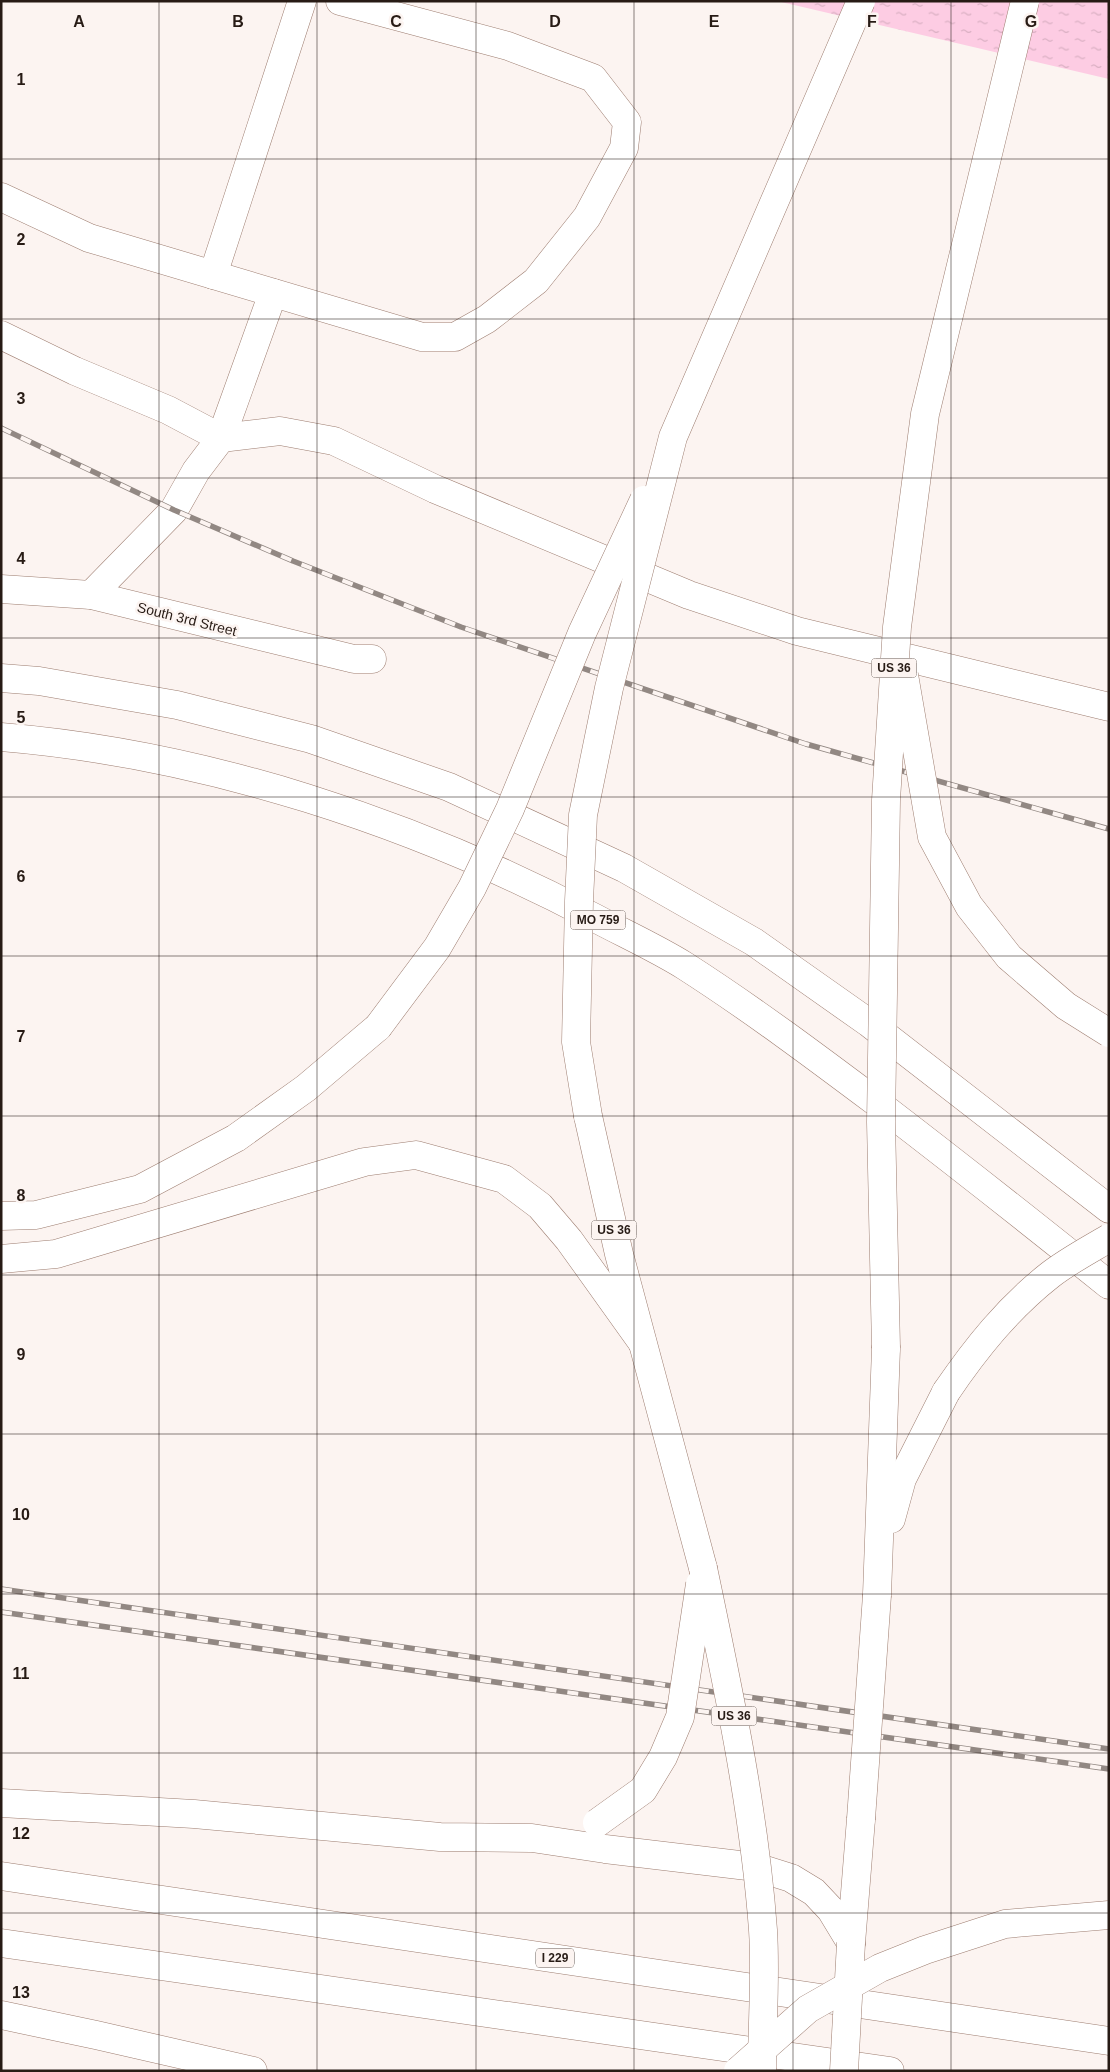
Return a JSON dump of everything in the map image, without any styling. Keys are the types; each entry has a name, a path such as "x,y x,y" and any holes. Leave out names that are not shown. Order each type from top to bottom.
{"main road":[{"path":"213,275 302,1"},
{"path":"1,197 89,238 422,337 455,337 487,319 536,280 587,217 624,148 628,122 592,78 508,46 340,1"},
{"name":"US 36","path":"762,2071 763,1932 741,1754 703,1568 619,1254 588,1116 576,1042 583,815 609,688 673,438 861,1"},
{"name":"US 36","path":"844,2071 879,1559 886,1348 881,1112 886,800 896,627 925,414 1025,1"},
{"path":"91,595 174,510 196,471 221,438 273,293"},
{"path":"1,335 75,371 168,410 221,438 280,431 334,441 435,489 689,595 797,631 1109,707"},
{"path":"1,1216 36,1215 140,1189 236,1138 306,1088 378,1027 437,948 472,888 510,809 582,633 673,438"},
{"name":"South 3rd Street","path":"1,589 91,595 354,659 372,659"},
{"path":"896,627 932,837 969,906 1009,957 1066,1006 1109,1033"},
{"path":"1,678 39,681 177,705 311,739 449,787 624,868 754,942 869,1023 1109,1209"},
{"name":"MO 759","path":"1,737 140,755 266,787 394,827 541,890 682,964 805,1048 981,1182 1109,1284"},
{"path":"1,1258 56,1254 364,1162 416,1155 504,1179 540,1206 569,1240 642,1342"},
{"path":"879,1559 902,1479 946,1392 974,1351 1003,1318 1051,1275 1109,1238"},
{"path":"532,1838 597,1823 643,1790 663,1757 680,1717 703,1568"},
{"path":"1,1803 194,1814 440,1836 532,1838 756,1867 791,1878 814,1892 831,1910 852,1943"},
{"name":"I 229","path":"1,1876 1109,2040"},
{"path":"738,2071 808,2009 880,1968 925,1950 1004,1924 1109,1915"},
{"path":"1,1943 890,2071"},
{"path":"1,2015 253,2071"}],"water":[{"path":"777,1 1109,1 1109,79"}],"railway":[{"path":"1,428 174,510 293,561 461,627 806,744 1109,829"},
{"path":"1,1589 1109,1749"},
{"path":"1,1612 1109,1769"}]}
